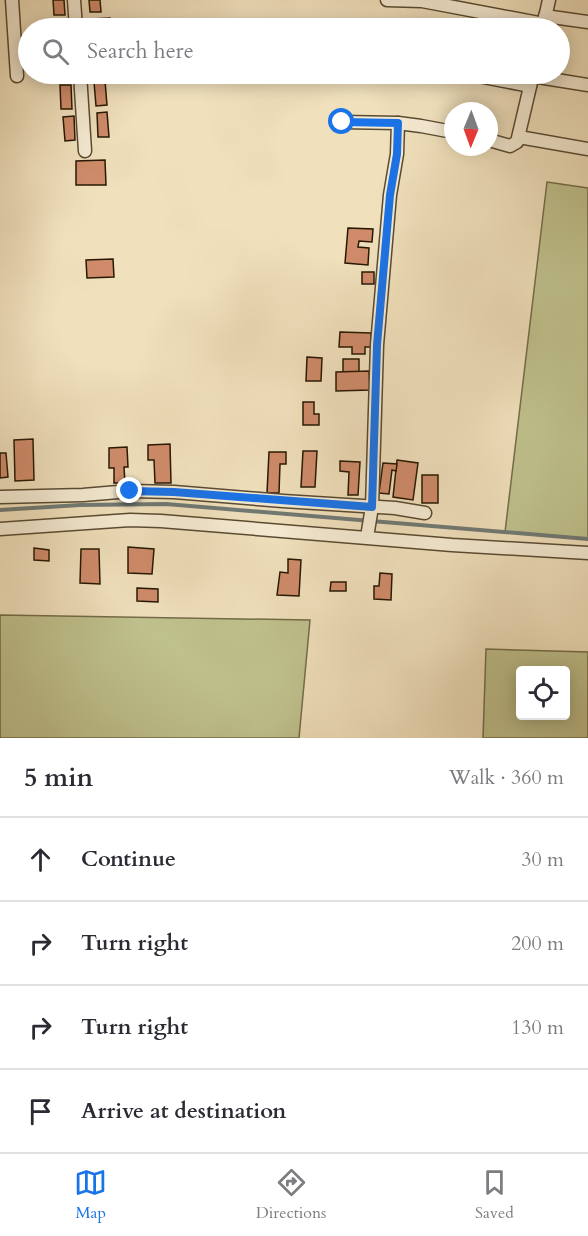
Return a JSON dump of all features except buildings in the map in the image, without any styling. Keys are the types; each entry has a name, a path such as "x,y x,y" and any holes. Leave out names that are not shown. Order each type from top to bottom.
{"street":[{"path":"12,0 17,76"},
{"path":"74,0 75,18"},
{"path":"387,0 455,4 521,18"},
{"path":"545,18 549,0"},
{"path":"570,22 588,22"},
{"path":"570,83 588,85"},
{"path":"81,84 85,151"},
{"path":"498,143 510,146 517,142 531,84"},
{"path":"342,122 398,123 444,130"},
{"path":"367,537 372,509 377,345 390,195 397,154 398,123"},
{"path":"519,137 588,149"},
{"path":"0,497 83,495 130,491 163,492 372,509 395,508 425,513"},
{"path":"0,529 130,520 588,553"}],"green space":[{"path":"547,182 588,188 588,539 505,532"},
{"path":"0,615 310,620 299,738 0,738"},
{"path":"486,649 588,652 588,738 483,738"}],"waterway":[{"path":"0,510 80,505 166,504 588,539"}],"route":[{"path":"130,491 174,492 372,507 377,345 390,195 397,154 398,123 342,122"}]}
